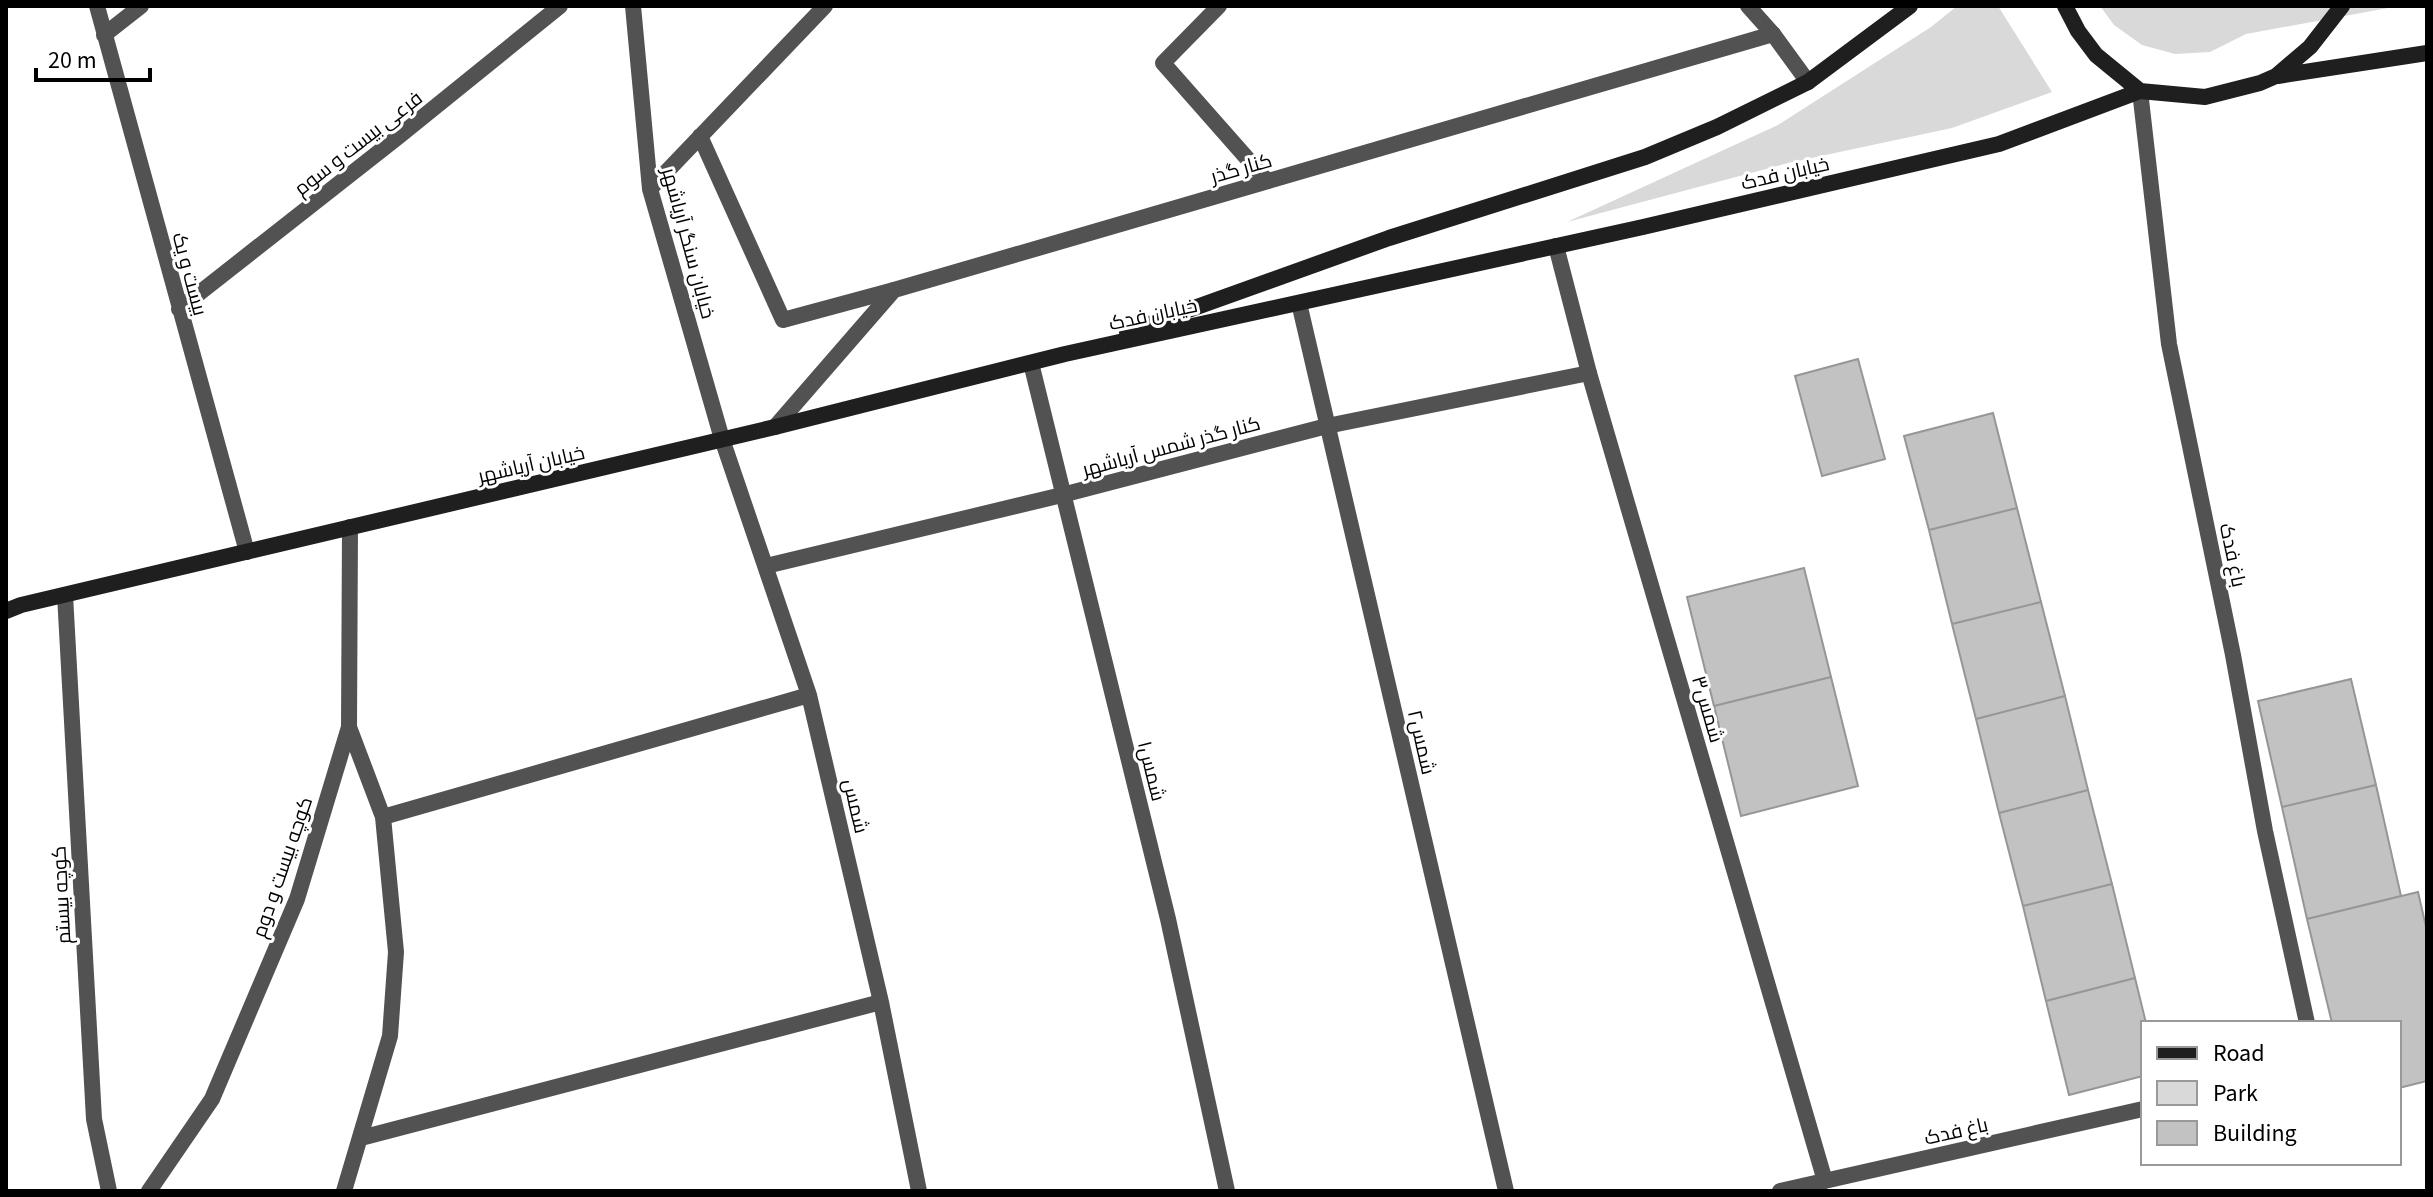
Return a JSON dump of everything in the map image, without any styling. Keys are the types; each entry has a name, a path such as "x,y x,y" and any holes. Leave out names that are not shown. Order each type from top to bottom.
{"main road":[{"name":"خیابان فدک","path":"1065,354 1389,238 1645,157 1717,127 1808,82 1910,6"},
{"path":"2065,6 2096,55 2140,91 2205,97 2276,76 2427,53"},
{"path":"2276,76 2310,47 2342,6"},
{"name":"خیابان فدک","path":"1065,354 1999,144 2140,91"},
{"name":"خیابان آریاشهر","path":"6,611 775,427 1065,354"}],"street":[{"name":"بیست و یک","path":"97,6 247,552"},
{"path":"104,35 141,6"},
{"name":"فرعی بیست و سوم","path":"179,309 560,6"},
{"name":"خیابان سنگر آریاشهر","path":"633,6 650,189 722,439"},
{"path":"650,189 825,6"},
{"path":"1219,6 1163,63 1267,181"},
{"path":"1748,6 1808,82"},
{"name":"کنار گذر","path":"700,136 783,320 1773,34"},
{"name":"باغ فدک","path":"2140,91 2169,344 2233,655 2265,831 2307,1021"},
{"name":"شمس۳","path":"1556,246 1589,373 1825,1181"},
{"path":"775,427 894,290"},
{"name":"شمس۲","path":"1299,303 1506,1191"},
{"name":"شمس۱","path":"1031,363 1168,919 1227,1191"},
{"name":"کنار گذر شمس آریاشهر","path":"766,566 1062,495 1327,426 1589,373"},
{"name":"شمس","path":"722,439 809,695 881,1002 919,1191"},
{"name":"کوچه بیست و دوم","path":"149,1191 212,1099 297,899 349,727 350,527"},
{"name":"کوچه بیستم","path":"65,595 94,1119 109,1191"},
{"path":"383,817 809,695"},
{"path":"344,1191 390,1036 396,952 383,817 349,727"},
{"path":"361,1138 881,1002"},
{"name":"باغ فدک","path":"1780,1191 2141,1109"}],"green space":[{"path":"1957,6 1998,6 2052,92 1952,128 1788,163 1567,222 1778,125 1931,27"},
{"path":"2100,6 2399,6 2246,34 2210,52 2175,54 2142,45 2114,25"}],"building":[{"path":"1858,359 1885,459 1822,476 1795,376"},
{"path":"1993,413 2017,508 1929,530 1904,436"},
{"path":"2017,508 2041,602 1952,624 1929,530"},
{"path":"1804,568 1831,677 1714,706 1687,597"},
{"path":"2041,602 2065,696 1976,719 1952,624"},
{"path":"1831,677 1858,786 1741,816 1714,706"},
{"path":"2351,679 2376,785 2282,807 2258,701"},
{"path":"2065,696 2088,790 1999,813 1976,719"},
{"path":"2376,785 2401,896 2307,919 2282,807"},
{"path":"2088,790 2112,884 2023,906 1999,813"},
{"path":"2112,884 2135,978 2046,1001 2023,906"},
{"path":"2418,892 2427,931 2427,1081 2401,1088 2401,1021 2332,1021 2307,919"},
{"path":"2135,978 2146,1021 2141,1021 2141,1077 2069,1095 2046,1001"}]}
